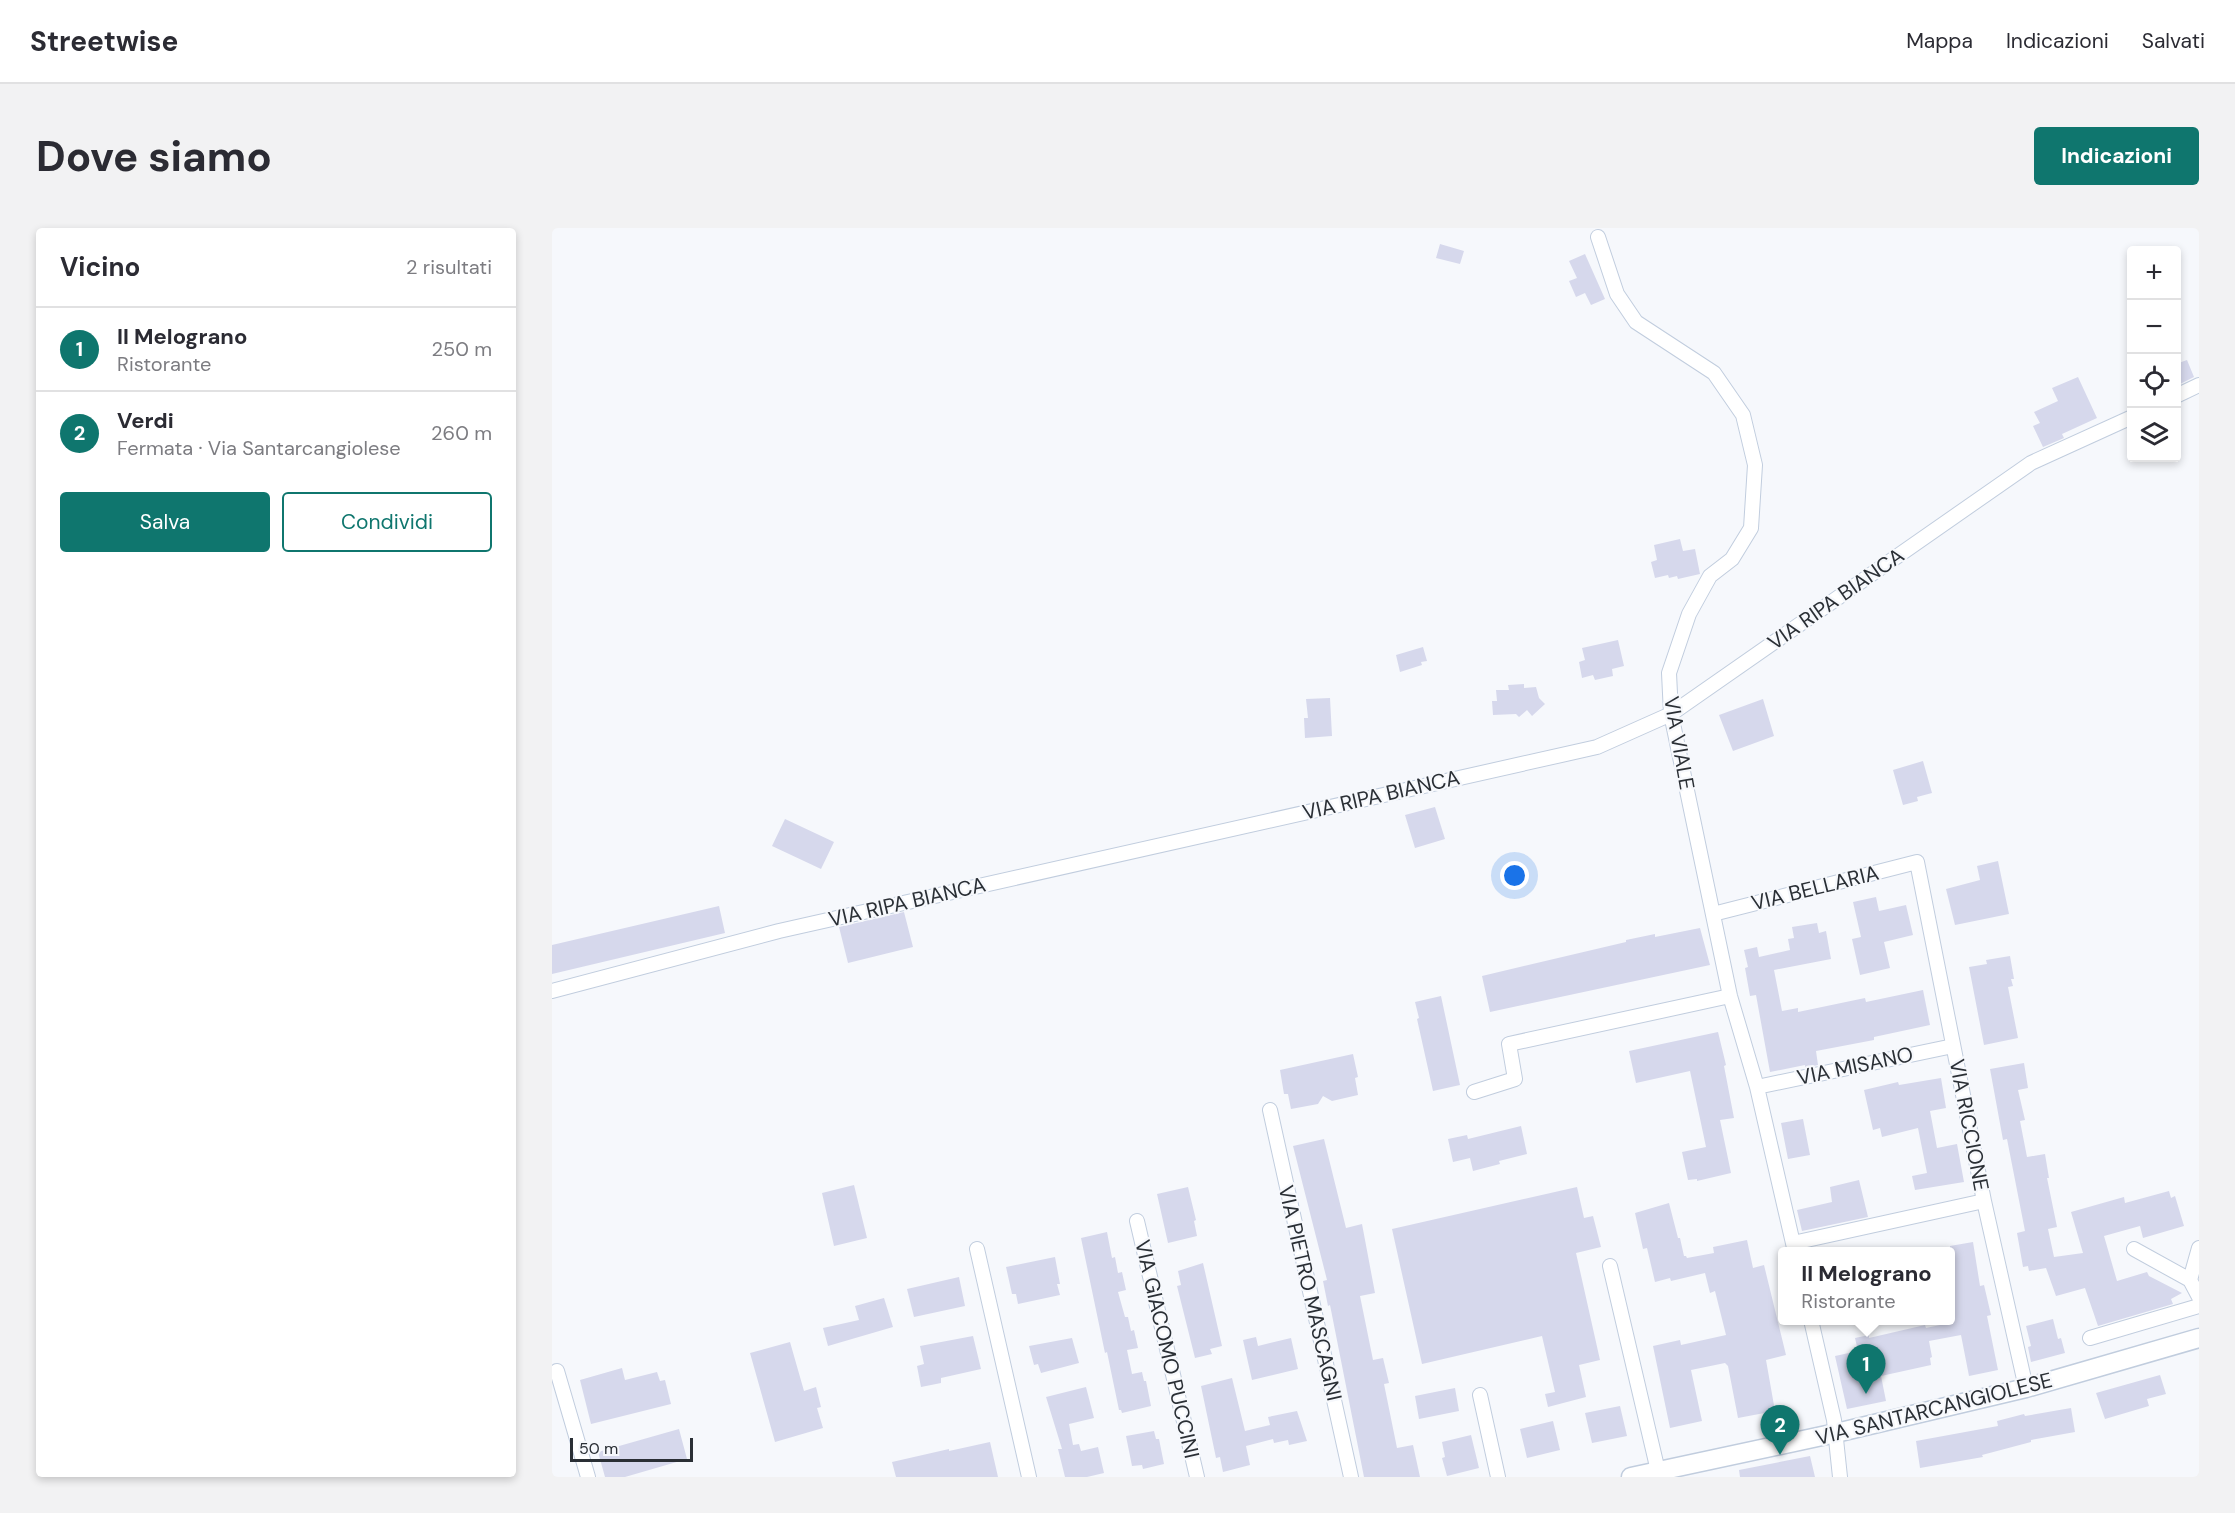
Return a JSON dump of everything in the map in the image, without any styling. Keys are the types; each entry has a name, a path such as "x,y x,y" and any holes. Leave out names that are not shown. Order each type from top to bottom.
{"main road":[{"name":"VIA SANTARCANGIOLESE","path":"1631,1477 1836,1433 2026,1388 2199,1338"}],"street":[{"name":"VIA VIALE","path":"1598,237 1617,294 1636,322 1714,373 1743,415 1755,465 1751,528 1732,559 1710,576 1689,614 1669,673 1671,714 1730,996 1757,1087 1794,1247"},
{"path":"2181,394 2199,386"},
{"name":"VIA RIPA BIANCA","path":"552,991 790,928 1597,747 1671,714 2031,463 2127,419"},
{"name":"VIA BELLARIA","path":"1713,914 1917,862"},
{"name":"VIA RICCIONE","path":"1917,862 1984,1201 2026,1388"},
{"path":"1474,1092 1515,1079 1509,1044 1730,996"},
{"name":"VIA MISANO","path":"1757,1087 1953,1046"},
{"name":"VIA PIETRO MASCAGNI","path":"1270,1110 1351,1477"},
{"path":"1794,1247 1984,1201"},
{"name":"VIA GIACOMO PUCCINI","path":"1137,1221 1197,1477"},
{"path":"2190,1280 2199,1248"},
{"path":"977,1249 1029,1477"},
{"path":"2134,1249 2190,1280 2199,1297"},
{"path":"1610,1266 1658,1471"},
{"path":"2090,1338 2199,1306"},
{"path":"1812,1325 1836,1433 1840,1477"},
{"path":"557,1371 588,1477"},
{"path":"1480,1395 1498,1477"}],"building":[{"path":"1440,244 1464,251 1460,264 1436,258"},
{"path":"1585,254 1605,299 1591,305 1585,293 1576,297 1569,281 1577,278 1569,261"},
{"path":"2187,360 2194,377 2181,384 2181,362"},
{"path":"2078,377 2097,418 2062,434 2064,438 2043,447 2033,426 2040,423 2034,412 2058,401 2052,388"},
{"path":"1680,539 1683,551 1695,549 1700,574 1678,579 1677,576 1669,578 1668,575 1655,578 1651,562 1657,560 1654,545"},
{"path":"1618,640 1624,666 1612,669 1613,676 1595,680 1593,675 1582,678 1579,662 1585,660 1582,648"},
{"path":"1423,647 1427,661 1421,662 1422,665 1400,672 1396,655"},
{"path":"1524,684 1524,688 1536,687 1539,698 1545,704 1532,716 1527,710 1519,717 1516,714 1493,715 1492,701 1497,701 1496,690 1509,690 1508,685"},
{"path":"1330,698 1332,736 1305,738 1304,718 1308,718 1306,699"},
{"path":"1763,699 1774,736 1733,751 1719,715"},
{"path":"1923,761 1932,793 1917,797 1918,801 1903,805 1893,770"},
{"path":"1435,807 1445,839 1415,848 1405,815"},
{"path":"785,819 834,842 821,869 772,846"},
{"path":"1998,861 2009,914 1955,925 1946,889 1980,880 1977,866"},
{"path":"1876,897 1879,911 1906,905 1913,935 1884,942 1890,968 1860,975 1852,939 1861,937 1853,902"},
{"path":"719,906 725,933 552,974 552,945"},
{"path":"904,912 913,947 848,963 839,927"},
{"path":"1817,923 1819,933 1826,931 1831,959 1774,970 1782,1011 1798,1008 1798,1012 1865,998 1866,1002 1923,990 1930,1025 1874,1037 1874,1040 1816,1051 1818,1065 1805,1068 1805,1065 1770,1072 1756,995 1750,996 1744,950 1757,947 1759,957 1790,950 1788,939 1794,938 1792,927"},
{"path":"1700,928 1710,965 1490,1012 1482,976 1626,942 1626,940"},
{"path":"2010,956 2014,979 2011,979 2013,986 2008,987 2018,1038 1984,1045 1969,967 1987,964 1986,960"},
{"path":"1441,996 1460,1085 1433,1091 1415,1002"},
{"path":"1718,1032 1726,1065 1724,1066 1734,1118 1720,1120 1731,1173 1697,1181 1697,1179 1688,1180 1682,1152 1706,1147 1690,1071 1636,1083 1629,1051"},
{"path":"1353,1054 1358,1077 1355,1078 1358,1095 1332,1101 1323,1096 1318,1104 1291,1109 1288,1094 1284,1094 1280,1070"},
{"path":"2024,1063 2028,1088 2018,1090 2025,1120 2020,1121 2027,1157 2045,1154 2049,1178 2047,1178 2057,1227 2048,1229 2054,1257 2083,1253 2071,1212 2124,1197 2125,1203 2169,1191 2171,1198 2175,1196 2184,1226 2143,1238 2140,1226 2104,1236 2117,1281 2147,1272 2149,1276 2182,1293 2171,1299 2173,1304 2098,1326 2085,1288 2056,1296 2046,1268 2029,1271 2028,1266 2023,1267 2017,1233 2025,1231 2007,1139 2003,1140 1990,1069"},
{"path":"1941,1078 1946,1108 1930,1111 1937,1148 1957,1144 1964,1182 1915,1190 1912,1176 1927,1173 1918,1128 1882,1137 1880,1128 1873,1130 1864,1090 1898,1082 1899,1085"},
{"path":"1803,1119 1810,1155 1788,1159 1781,1123"},
{"path":"1521,1126 1527,1154 1473,1171 1470,1158 1453,1162 1448,1139 1467,1135 1468,1139"},
{"path":"1324,1139 1346,1228 1362,1224 1375,1293 1360,1296 1373,1360 1383,1358 1389,1383 1384,1384 1397,1448 1413,1445 1420,1477 1364,1477 1330,1305 1328,1306 1323,1281 1327,1280 1293,1146"},
{"path":"1859,1180 1868,1217 1802,1231 1797,1210 1832,1202 1830,1187"},
{"path":"854,1185 867,1238 834,1246 822,1193"},
{"path":"1188,1187 1196,1220 1194,1221 1197,1236 1168,1243 1157,1194"},
{"path":"1577,1187 1584,1218 1593,1216 1601,1247 1576,1253 1600,1360 1579,1365 1586,1397 1548,1407 1545,1394 1555,1392 1542,1336 1422,1364 1392,1229"},
{"path":"1669,1203 1678,1238 1680,1238 1684,1256 1687,1258 1714,1253 1713,1247 1747,1240 1753,1268 1764,1265 1786,1355 1766,1360 1775,1411 1738,1418 1728,1366 1725,1363 1691,1370 1702,1421 1670,1428 1653,1346 1680,1340 1681,1345 1726,1335 1715,1291 1710,1293 1705,1273 1671,1281 1670,1278 1655,1282 1647,1248 1643,1249 1635,1213"},
{"path":"1107,1232 1112,1258 1115,1257 1118,1273 1122,1272 1126,1290 1118,1292 1125,1317 1128,1317 1131,1331 1134,1330 1138,1348 1127,1350 1132,1374 1142,1372 1151,1406 1122,1413 1119,1410 1107,1352 1105,1353 1081,1238"},
{"path":"1973,1242 1980,1286 1984,1285 1991,1315 1987,1316 1998,1370 1969,1376 1961,1335 1929,1341 1931,1365 1881,1376 1886,1401 1847,1409 1835,1356 1858,1351 1855,1338 1869,1335 1869,1338 1925,1325 1926,1328 1955,1325 1955,1247 1950,1246"},
{"path":"1055,1257 1060,1295 1018,1304 1016,1294 1012,1294 1006,1267"},
{"path":"1203,1263 1222,1346 1210,1349 1212,1354 1195,1358 1177,1286 1181,1285 1178,1271"},
{"path":"959,1277 965,1306 914,1317 907,1289"},
{"path":"884,1298 893,1327 828,1346 823,1328 859,1320 855,1306"},
{"path":"2053,1319 2058,1339 2061,1338 2065,1353 2031,1362 2028,1347 2031,1346 2026,1326"},
{"path":"973,1336 981,1369 941,1378 941,1383 921,1387 917,1366 924,1364 920,1346"},
{"path":"1256,1337 1258,1346 1291,1338 1298,1369 1252,1380 1243,1340"},
{"path":"1072,1338 1079,1363 1041,1373 1038,1364 1034,1365 1029,1346"},
{"path":"790,1342 804,1391 816,1387 821,1407 817,1408 823,1428 775,1442 750,1353"},
{"path":"622,1368 625,1380 657,1372 660,1381 665,1380 671,1404 591,1424 580,1380"},
{"path":"2160,1375 2166,1394 2147,1399 2149,1406 2105,1419 2096,1393"},
{"path":"1232,1378 1245,1431 1270,1425 1268,1417 1297,1411 1307,1441 1289,1445 1288,1440 1274,1443 1273,1439 1246,1446 1250,1465 1223,1472 1220,1457 1216,1458 1201,1386"},
{"path":"1086,1387 1094,1418 1069,1424 1073,1445 1079,1444 1081,1451 1098,1447 1104,1473 1087,1477 1065,1477 1058,1449 1062,1449 1046,1397"},
{"path":"1455,1388 1459,1411 1419,1419 1415,1396"},
{"path":"1620,1406 1627,1436 1592,1443 1585,1413"},
{"path":"2071,1408 2075,1432 2031,1440 2031,1442 1982,1455 1983,1457 1920,1468 1916,1441 1998,1426 1997,1421 2024,1414 2025,1416"},
{"path":"1553,1421 1560,1450 1527,1458 1520,1429"},
{"path":"679,1429 687,1459 625,1477 605,1477 598,1452"},
{"path":"1154,1431 1156,1439 1159,1439 1164,1464 1143,1469 1142,1465 1132,1466 1126,1436"},
{"path":"1471,1435 1479,1468 1447,1476 1442,1458 1445,1457 1442,1442"},
{"path":"990,1442 998,1477 896,1477 892,1462"},
{"path":"1810,1456 1815,1477 1740,1477 1739,1470"}],"place":[{"name":"Il Melograno","path":"1866,1394"},
{"name":"Verdi","path":"1780,1455"}]}
